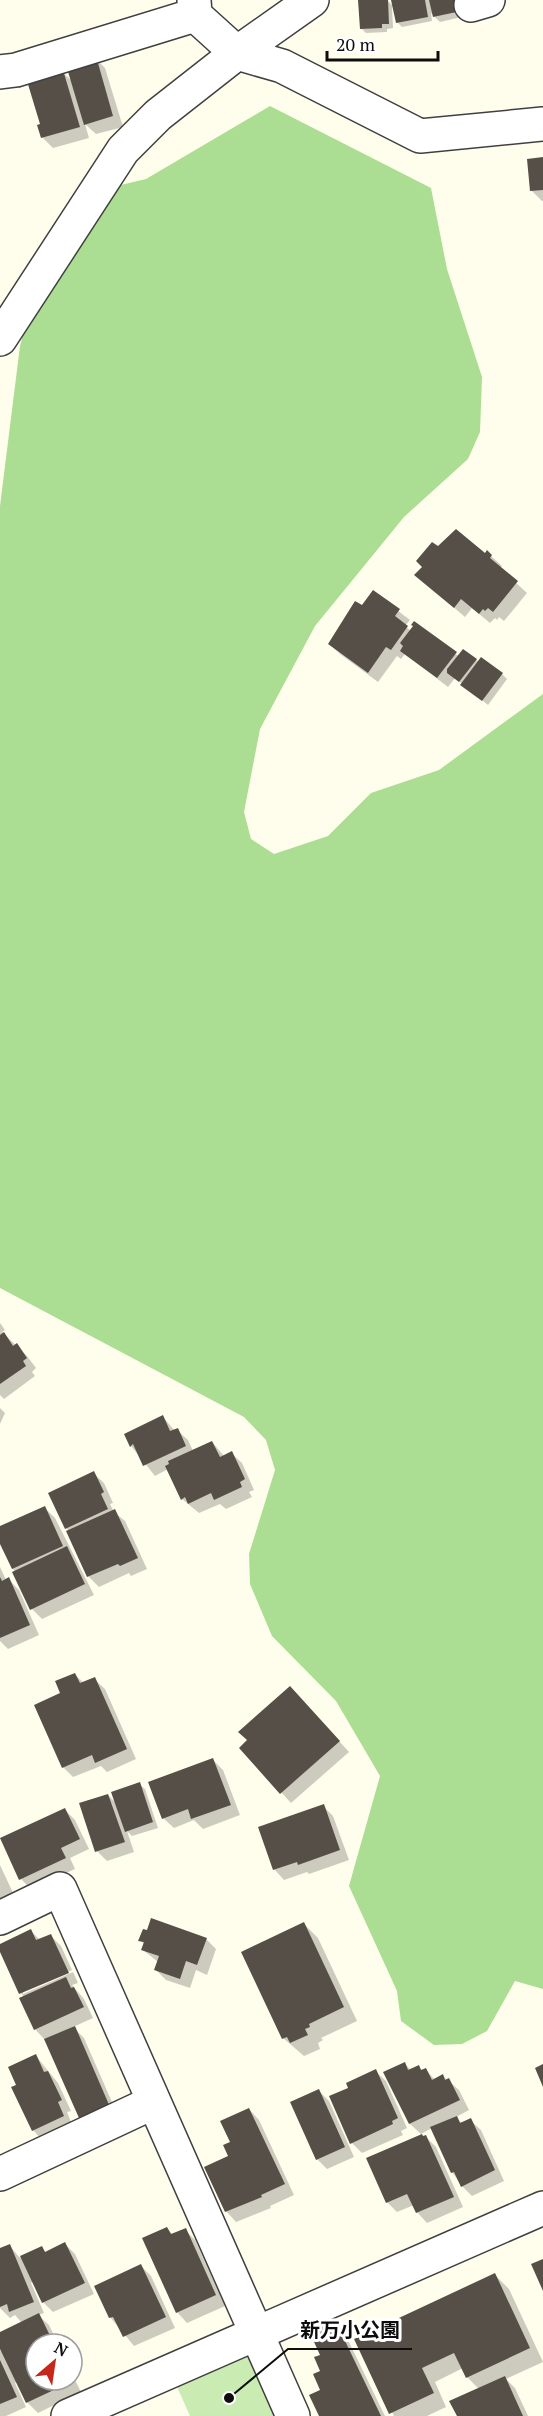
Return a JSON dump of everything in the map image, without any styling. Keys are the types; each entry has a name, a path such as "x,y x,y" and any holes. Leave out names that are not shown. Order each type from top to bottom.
{"street":[{"path":"0,339 123,150 158,115 237,53 312,0"},
{"path":"0,72 16,70 194,7 237,53 282,66 420,136 543,124"},
{"path":"0,1918 60,1889 292,2416"},
{"path":"0,2174 154,2102"},
{"path":"69,2416 543,2208"}],"green space":[{"path":"270,106 431,188 447,269 482,377 480,432 468,459 404,517 315,626 260,729 244,812 251,839 274,854 328,836 371,793 439,770 543,694 543,1989 515,1981 487,2031 462,2044 434,2045 401,2021 397,1991 349,1886 380,1776 336,1701 272,1636 250,1584 249,1554 275,1470 266,1440 244,1417 0,1288 0,506 20,346 50,235 87,193 146,179"},
{"path":"256,2346 285,2416 190,2416 174,2380"}],"building":[{"path":"358,0 388,0 389,24 382,24 382,28 360,29"},
{"path":"391,0 425,0 428,17 396,23"},
{"path":"429,0 464,0 466,10 433,17"},
{"path":"96,56 113,116 84,125 66,65"},
{"path":"63,70 80,127 41,138 37,125 40,124 27,81"},
{"path":"543,157 543,190 530,191 527,159"},
{"path":"456,529 485,553 487,550 492,555 490,558 518,581 493,612 488,608 485,611 483,609 479,614 461,599 454,608 414,575 422,567 416,561 432,542 438,546"},
{"path":"373,590 400,609 395,616 408,626 391,650 386,647 368,673 328,644 355,601 362,605"},
{"path":"414,621 457,652 437,678 400,651 403,646 400,643 413,626 411,625"},
{"path":"463,649 477,659 459,682 447,673 447,669"},
{"path":"481,657 503,673 482,701 460,685"},
{"path":"4,1332 13,1346 17,1343 27,1358 23,1361 26,1366 0,1384 0,1335"},
{"path":"163,1415 170,1431 178,1428 186,1446 143,1466 133,1444 130,1447 124,1434"},
{"path":"212,1441 220,1457 232,1451 245,1479 240,1482 242,1487 214,1500 211,1493 188,1504 185,1497 181,1500 165,1466 169,1464 168,1461"},
{"path":"94,1471 104,1492 101,1494 108,1509 65,1529 48,1493"},
{"path":"45,1506 63,1546 12,1569 0,1544 0,1526"},
{"path":"115,1509 138,1558 87,1577 66,1531"},
{"path":"67,1546 85,1584 30,1610 12,1572"},
{"path":"0,1577 2,1581 9,1577 30,1625 0,1638"},
{"path":"75,1673 80,1683 95,1677 127,1749 95,1763 92,1755 62,1768 34,1705 60,1693 55,1681"},
{"path":"290,1686 340,1741 280,1794 239,1748 247,1740 238,1732"},
{"path":"213,1758 231,1805 191,1819 188,1809 162,1819 148,1782"},
{"path":"140,1782 153,1822 125,1832 111,1792"},
{"path":"108,1794 125,1842 95,1852 79,1803"},
{"path":"324,1804 340,1850 298,1865 297,1862 273,1870 258,1827"},
{"path":"65,1808 80,1839 61,1848 66,1858 19,1880 0,1838"},
{"path":"151,1918 207,1938 197,1965 186,1961 180,1979 154,1970 159,1956 141,1950 144,1942 138,1941 143,1929 147,1930"},
{"path":"304,1922 344,2007 309,2024 310,2027 305,2029 308,2035 290,2043 287,2037 282,2039 241,1952"},
{"path":"31,1929 36,1940 51,1934 69,1973 19,1994 0,1952 0,1944"},
{"path":"66,1977 84,2007 34,2030 19,1998"},
{"path":"75,2026 113,2114 83,2127 44,2039"},
{"path":"36,2054 44,2072 48,2071 62,2100 58,2102 64,2116 32,2131 11,2087 16,2085 8,2067"},
{"path":"405,2062 408,2070 419,2065 421,2070 426,2068 432,2080 443,2074 445,2080 449,2078 460,2100 409,2124 383,2072"},
{"path":"543,2064 543,2087 535,2068"},
{"path":"376,2069 398,2118 392,2121 393,2124 350,2144 329,2096 348,2088 346,2083"},
{"path":"319,2089 345,2147 316,2160 290,2102"},
{"path":"249,2108 285,2184 261,2195 262,2197 225,2212 204,2167 228,2156 223,2145 230,2142 220,2121"},
{"path":"457,2116 460,2123 471,2118 495,2170 461,2187 454,2172 451,2173 430,2127"},
{"path":"422,2134 426,2135 454,2197 416,2213 407,2194 386,2203 366,2158"},
{"path":"167,2227 171,2234 186,2228 216,2295 176,2313 142,2238"},
{"path":"65,2242 85,2283 42,2303 20,2256 42,2246 45,2252"},
{"path":"10,2244 34,2302 9,2312 7,2304 0,2307 0,2248"},
{"path":"543,2259 543,2291 531,2264"},
{"path":"141,2264 166,2317 123,2337 113,2317 109,2318 94,2286"},
{"path":"495,2273 530,2348 466,2378 454,2353 422,2368 434,2393 389,2414 354,2339"},
{"path":"39,2313 48,2332 24,2332 24,2392 50,2392 26,2403 0,2349 0,2332"},
{"path":"335,2320 381,2416 319,2416 309,2395 320,2390 313,2374 320,2371 314,2357 320,2355 309,2331"},
{"path":"0,2360 17,2397 0,2404"},
{"path":"505,2376 523,2416 457,2416 449,2401"}],"place":[{"name":"新万小公園","path":"229,2398"}]}
